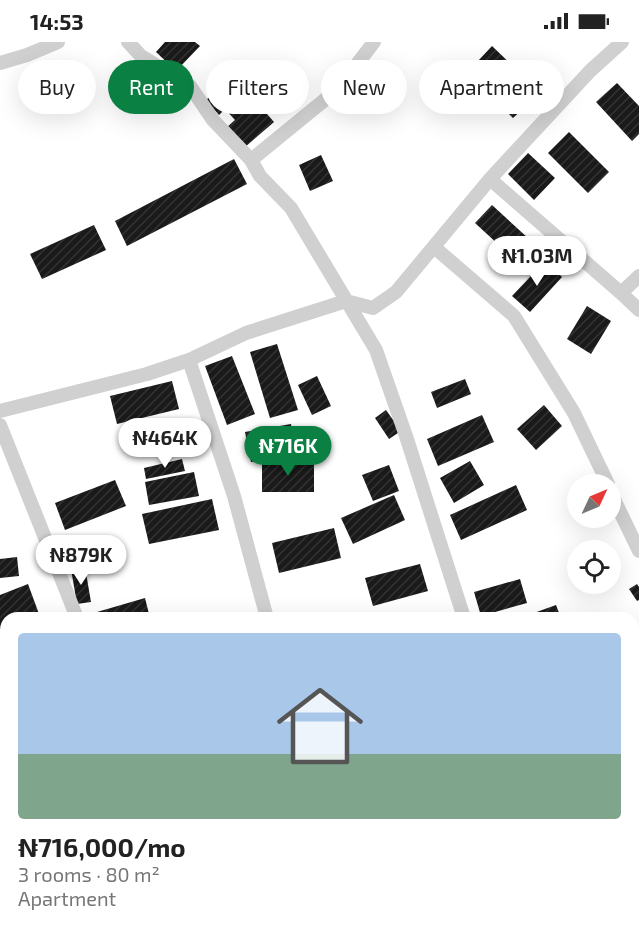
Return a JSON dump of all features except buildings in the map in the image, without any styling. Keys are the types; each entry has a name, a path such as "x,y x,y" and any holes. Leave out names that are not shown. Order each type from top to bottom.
{"street":[{"path":"0,63 58,42"},
{"path":"128,42 141,56 190,86 213,120 251,160 260,176 291,208 376,350 462,612"},
{"path":"251,160 338,89 374,42"},
{"path":"0,411 147,374 189,360 246,333 346,301 373,308 396,292 490,179 590,71 622,42"},
{"path":"490,179 639,310"},
{"path":"434,248 514,316 574,413 603,474"},
{"path":"621,293 639,276"},
{"path":"189,360 234,496 265,612"},
{"path":"0,425 75,612"},
{"path":"621,514 639,551"}]}
